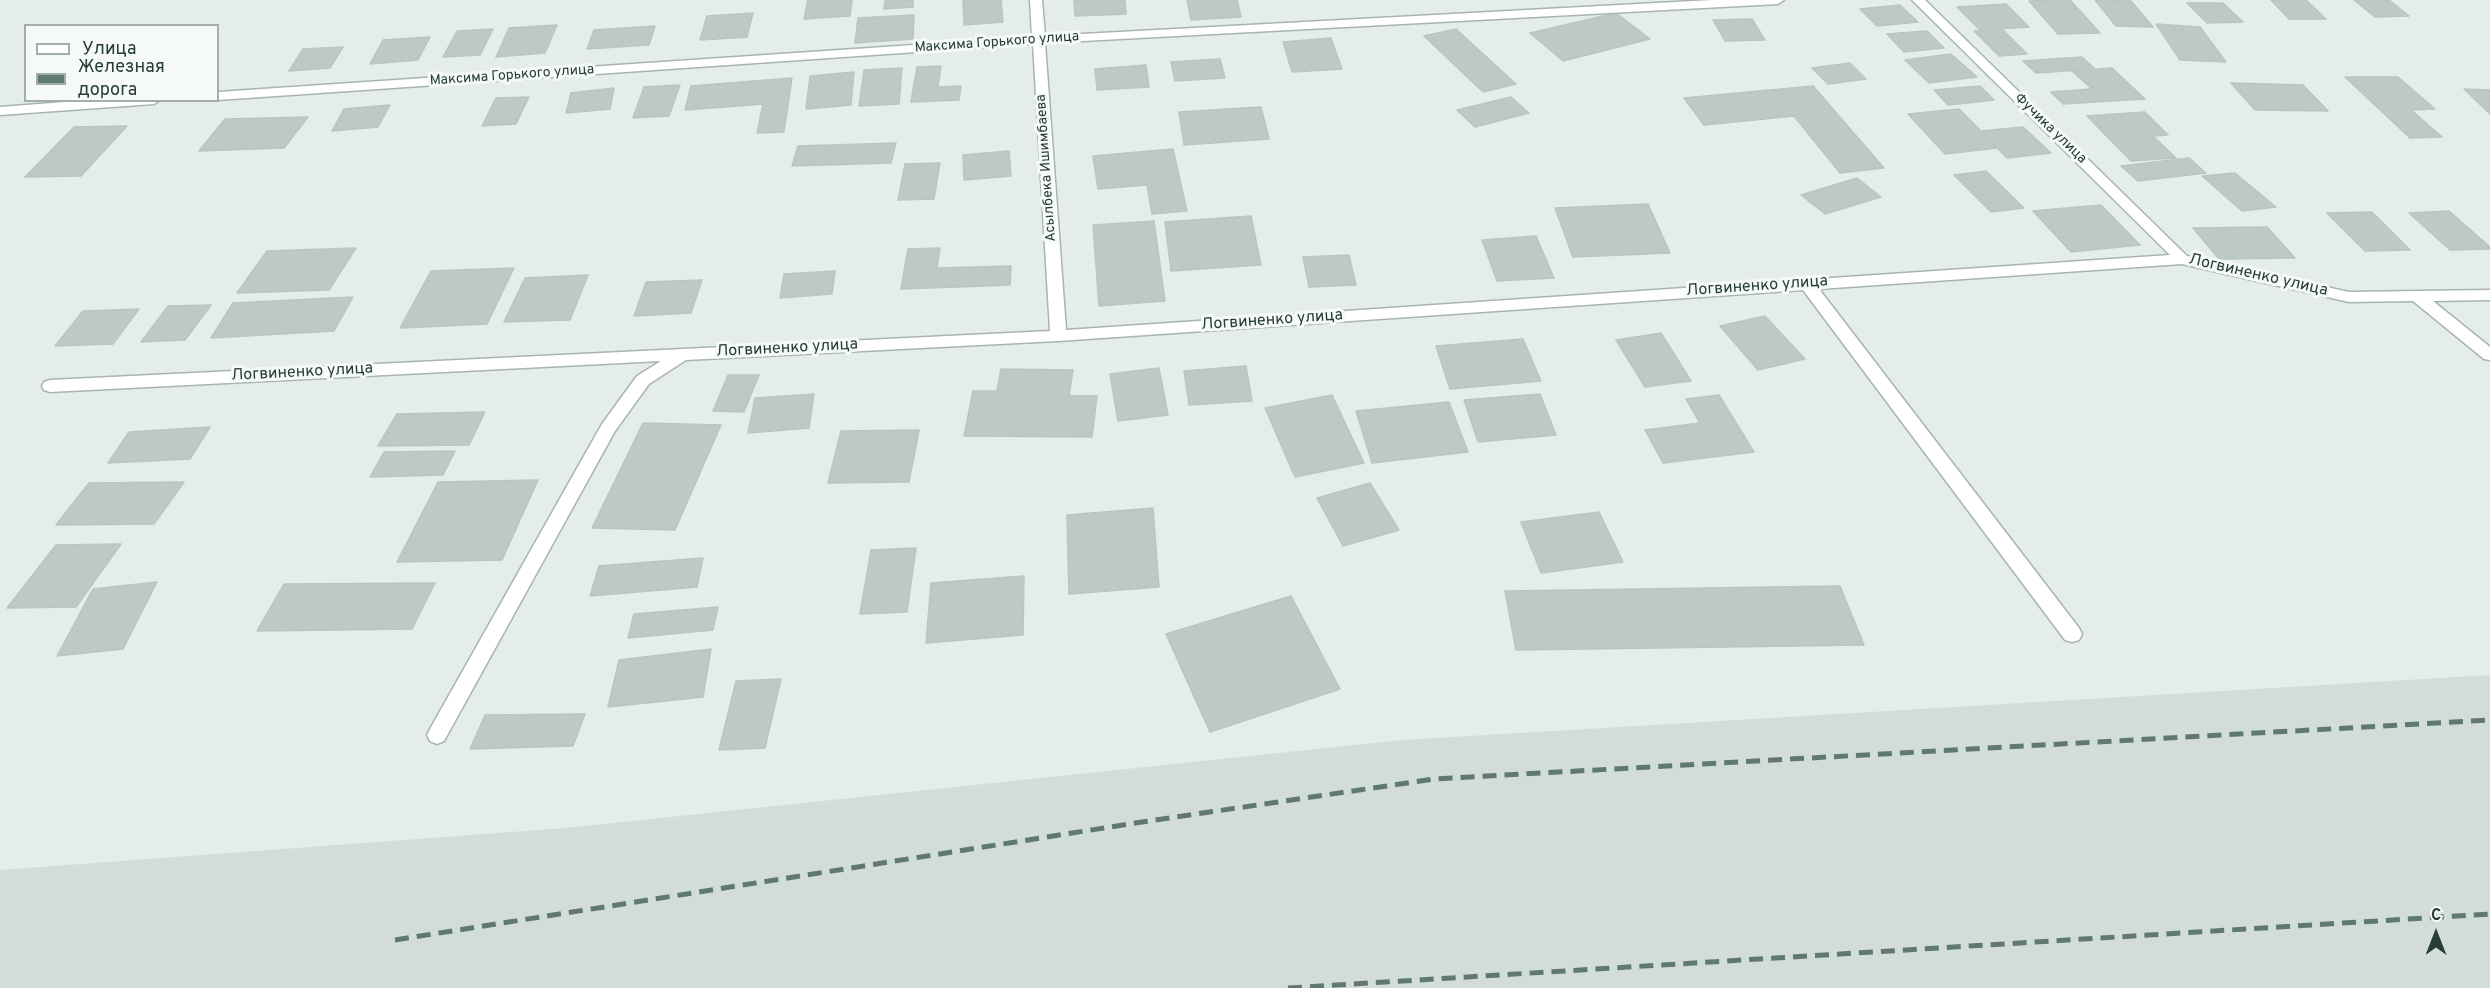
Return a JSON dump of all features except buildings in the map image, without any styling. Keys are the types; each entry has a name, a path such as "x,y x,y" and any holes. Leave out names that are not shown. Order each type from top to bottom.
{"street":[{"name":"Асылбека Ишимбаева","path":"1036,0 1058,336"},
{"name":"Максима Горького улица","path":"219,96 1039,40 1778,0"},
{"name":"Фучика улица","path":"1918,0 2182,259"},
{"path":"0,111 126,102"},
{"name":"Логвиненко улица","path":"50,386 1058,336 2182,259 2349,297 2490,295"},
{"path":"1807,284 2072,634"},
{"path":"2417,296 2490,355"},
{"path":"437,735 608,428 643,380 684,354"}],"shaded area":[{"path":"2490,675 2490,988 0,988 0,870 565,828 1402,740"}],"railway":[{"path":"395,940 1142,822 1434,779 2490,720"},
{"path":"1288,988 2490,914"}]}
